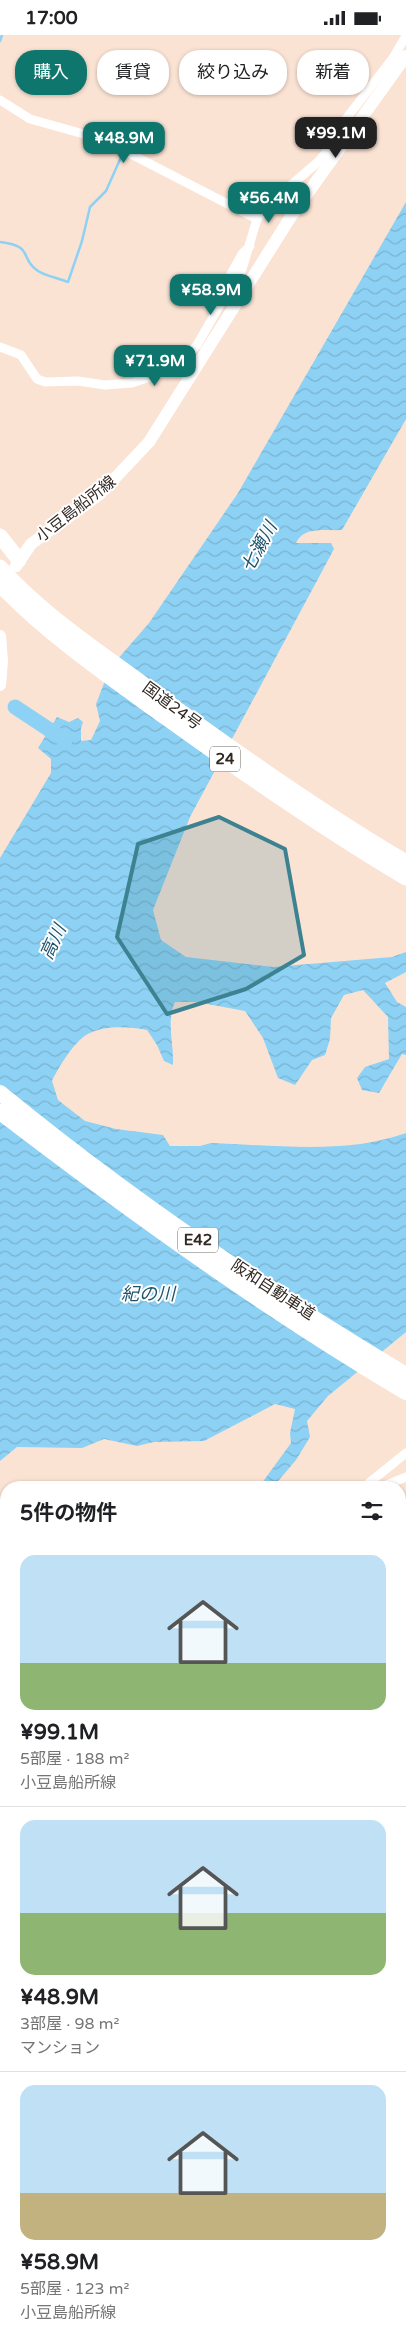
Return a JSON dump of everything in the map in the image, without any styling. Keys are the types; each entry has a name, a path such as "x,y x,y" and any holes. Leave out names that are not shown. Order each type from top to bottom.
{"highway":[{"path":"0,536 18,563"},
{"name":"国道24号","path":"0,567 55,626 210,749 324,826 406,878"},
{"name":"国道24号","path":"0,585 18,604 55,626 247,761 406,862"},
{"name":"阪和自動車道","path":"0,1093 185,1231 274,1292 406,1375"},
{"name":"阪和自動車道","path":"0,1112 84,1176 184,1248 263,1302 406,1393"}],"main road":[{"name":"小豆島船所線","path":"18,563 31,544 100,494 149,441 290,218 406,56"},
{"path":"0,635 2,661 0,685"}],"street":[{"path":"310,169 330,139 393,58 406,36"},
{"path":"0,99 30,119 91,136 121,149 257,219"},
{"path":"241,294 237,286 257,219 275,199 310,169 339,137 351,133"},
{"path":"0,347 21,355 37,379 45,382 78,381 105,385 132,383 161,373 178,365 197,345 224,298 226,283 242,254 250,246"},
{"path":"371,1481 406,1453"}],"highlighted area":[{"path":"219,817 285,849 304,955 246,989 167,1014 117,937 138,844"}],"water":[{"name":"紀の川","path":"406,202 406,419 342,530 310,532 304,534 296,543 331,543 334,549 190,817 153,910 161,940 186,957 273,967 392,957 406,952 406,972 385,983 397,1002 406,1007 406,1055 402,1054 379,1093 362,1090 357,1078 365,1067 389,1059 388,1017 363,990 344,995 331,1018 330,1039 325,1055 312,1060 295,1085 278,1078 263,1038 245,1011 197,1002 175,1002 171,1017 173,1065 164,1061 157,1045 147,1030 111,1028 97,1030 79,1041 63,1061 52,1081 58,1100 85,1121 116,1129 163,1135 170,1146 200,1146 211,1143 285,1147 334,1146 383,1140 406,1133 406,1332 328,1396 307,1421 310,1437 296,1460 278,1481 263,1481 291,1443 290,1433 295,1409 275,1404 204,1441 154,1442 137,1446 104,1439 82,1448 17,1447 0,1461 0,858 51,773 51,759 38,748 57,717 69,722 78,718 83,722 81,741 91,740 100,721 96,704 110,668 149,623 238,493"}],"waterway":[{"path":"0,41 2,35"},
{"path":"0,242 11,244 22,250 32,266 38,271 68,282 82,241 90,207 106,191 122,155"},
{"name":"高川","path":"15,707 65,740"}],"water label":[{"name":"七瀬川","path":"259,547"}]}
